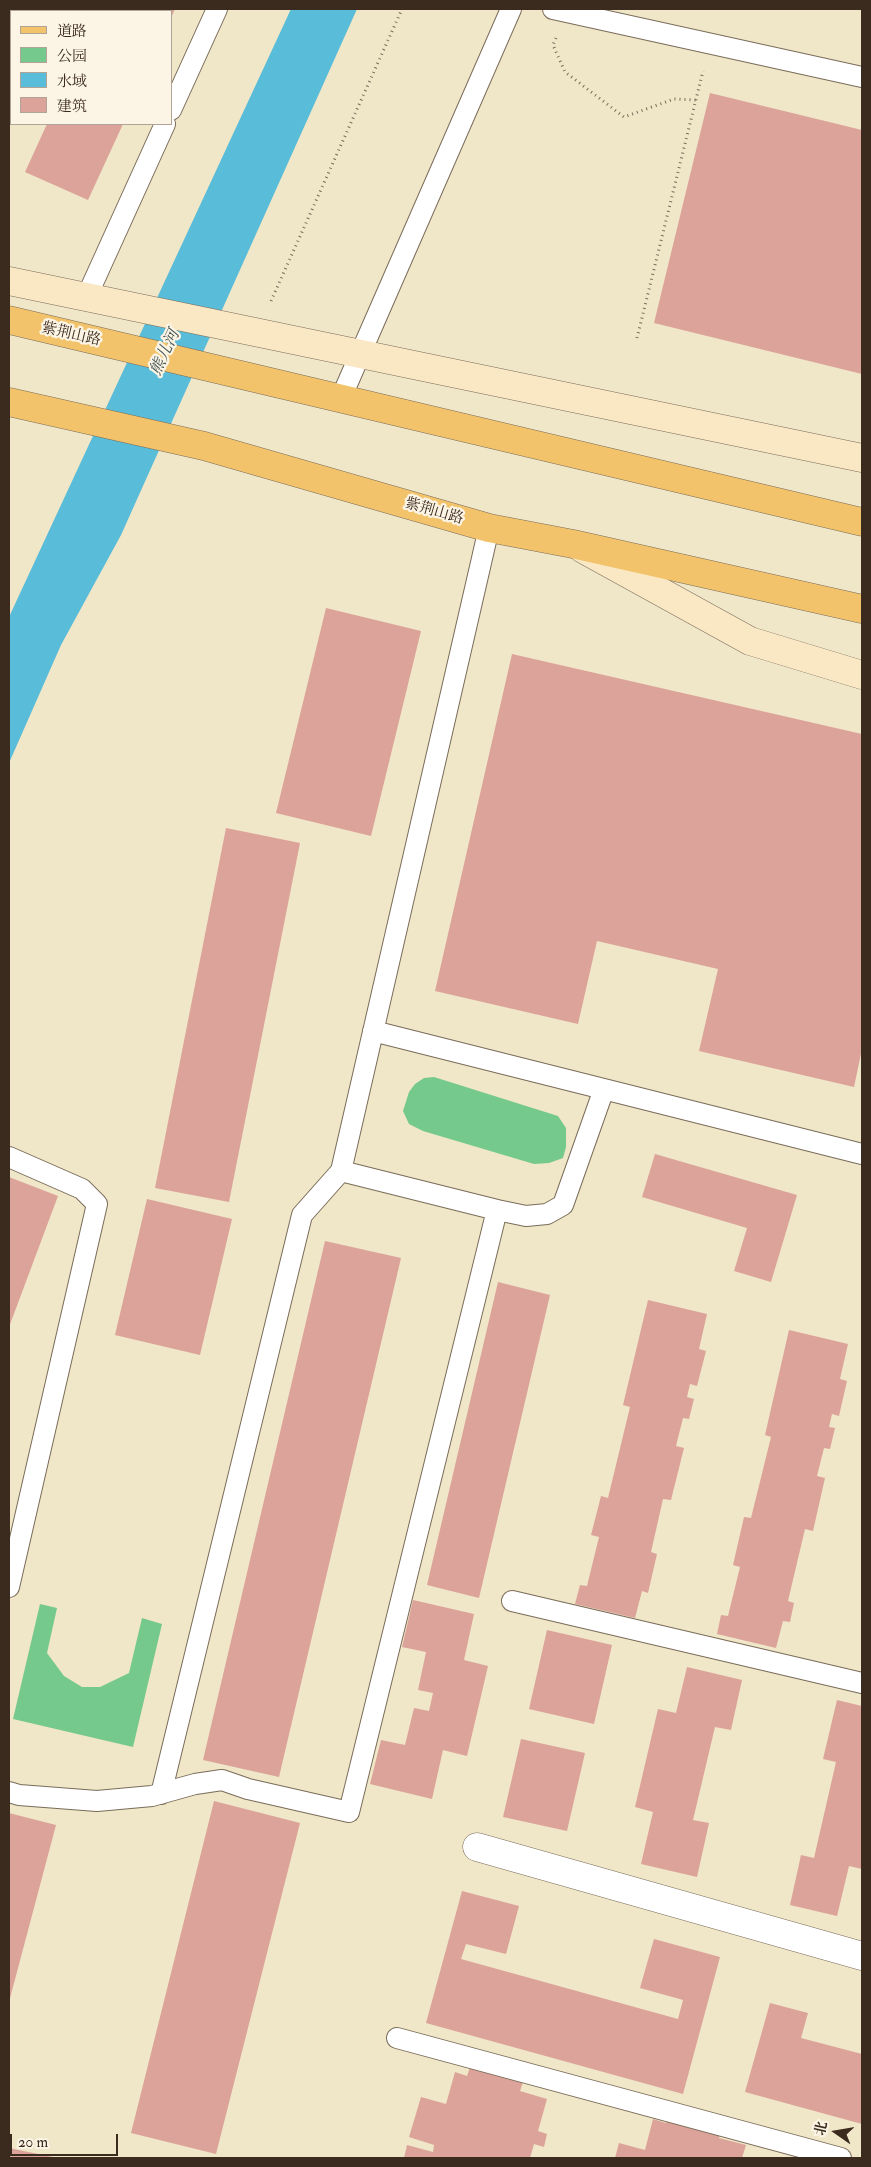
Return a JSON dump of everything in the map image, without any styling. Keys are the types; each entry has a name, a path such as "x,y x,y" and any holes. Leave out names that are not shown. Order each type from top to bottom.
{"main road":[{"name":"紫荆山路","path":"9,320 862,522"},
{"name":"紫荆山路","path":"9,402 204,446 489,528 572,544 862,610"}],"street":[{"path":"9,281 862,458"},
{"path":"572,544 750,641 862,676"},
{"path":"477,1847 862,1956"}],"lane":[{"path":"172,108 217,9"},
{"path":"341,398 511,9"},
{"path":"560,10 862,77"},
{"path":"87,296 165,125"},
{"path":"161,1794 302,1215 341,1171 489,528"},
{"path":"373,1031 862,1154"},
{"path":"341,1171 497,1210 526,1216 547,1214 563,1205 604,1089"},
{"path":"9,1157 82,1189 97,1204 9,1587"},
{"path":"9,1792 19,1795 97,1801 152,1796 195,1784 222,1780 248,1789 349,1812 497,1210"},
{"path":"512,1601 862,1683"},
{"path":"397,2038 841,2158"}],"path":[{"path":"257,332 402,9"},
{"path":"560,10 554,45 565,72 624,117 674,100 696,100"},
{"path":"636,338 710,43"}],"green space":[{"path":"434,1077 558,1116 566,1128 566,1147 563,1158 549,1163 534,1164 423,1131 409,1124 403,1111 409,1092 415,1084 424,1078"},
{"path":"40,1604 57,1608 47,1653 64,1676 82,1687 100,1687 129,1673 142,1618 162,1624 133,1747 13,1719"}],"water":[{"name":"熊儿河","path":"291,9 357,9 121,535 61,645 9,763 9,617"}],"building":[{"path":"175,9 172,16 172,10 98,10"},
{"path":"710,93 862,130 862,374 654,323"},
{"path":"47,125 123,125 88,200 25,172"},
{"path":"326,608 421,631 371,836 276,813"},
{"path":"512,654 862,734 862,1049 854,1087 699,1051 718,969 597,941 578,1024 435,991"},
{"path":"226,828 300,843 229,1202 155,1188"},
{"path":"655,1154 797,1195 771,1282 734,1271 747,1228 642,1197"},
{"path":"9,1177 58,1196 9,1327"},
{"path":"147,1199 232,1219 200,1355 115,1335"},
{"path":"325,1241 401,1258 279,1777 203,1760"},
{"path":"498,1282 550,1295 479,1598 427,1585"},
{"path":"648,1300 707,1314 699,1349 706,1351 697,1386 690,1384 687,1397 694,1399 689,1419 683,1418 676,1446 684,1448 671,1500 663,1499 651,1552 657,1554 648,1593 642,1591 635,1618 575,1604 580,1585 587,1586 599,1537 591,1535 601,1496 608,1498 630,1407 623,1405"},
{"path":"789,1330 848,1344 840,1379 847,1381 839,1416 832,1414 829,1427 835,1428 830,1449 824,1448 817,1476 825,1478 813,1531 805,1529 788,1601 794,1603 790,1622 783,1621 776,1648 717,1634 721,1615 728,1616 740,1567 733,1565 744,1517 751,1518 771,1437 765,1435"},
{"path":"413,1600 474,1614 464,1660 488,1666 467,1756 443,1750 432,1799 370,1784 381,1740 405,1745 414,1708 429,1711 433,1693 418,1690 426,1652 402,1647"},
{"path":"547,1630 612,1645 594,1724 529,1709"},
{"path":"687,1667 742,1680 731,1730 715,1727 693,1820 709,1823 697,1877 641,1864 653,1812 635,1807 658,1709 676,1713"},
{"path":"837,1700 862,1706 862,1869 849,1866 837,1916 790,1905 801,1855 814,1858 836,1762 823,1759"},
{"path":"521,1739 585,1753 567,1831 503,1817"},
{"path":"214,1801 300,1823 216,2154 131,2133"},
{"path":"9,1813 56,1825 9,2002"},
{"path":"462,1891 519,1906 506,1954 466,1944 461,1959 678,2019 683,2000 640,1988 654,1939 720,1957 683,2094 426,2023"},
{"path":"770,2003 808,2013 801,2038 862,2054 862,2124 745,2092"},
{"path":"470,2067 523,2082 520,2091 547,2099 538,2131 547,2134 544,2147 534,2144 530,2158 404,2158 407,2145 433,2152 434,2145 409,2137 421,2097 446,2104 455,2072 467,2076"},
{"path":"668,2114 722,2129 719,2138 746,2145 742,2158 615,2158 619,2143 645,2150 653,2119 666,2123"},
{"path":"9,2148 53,2157 53,2158 9,2158"}]}
